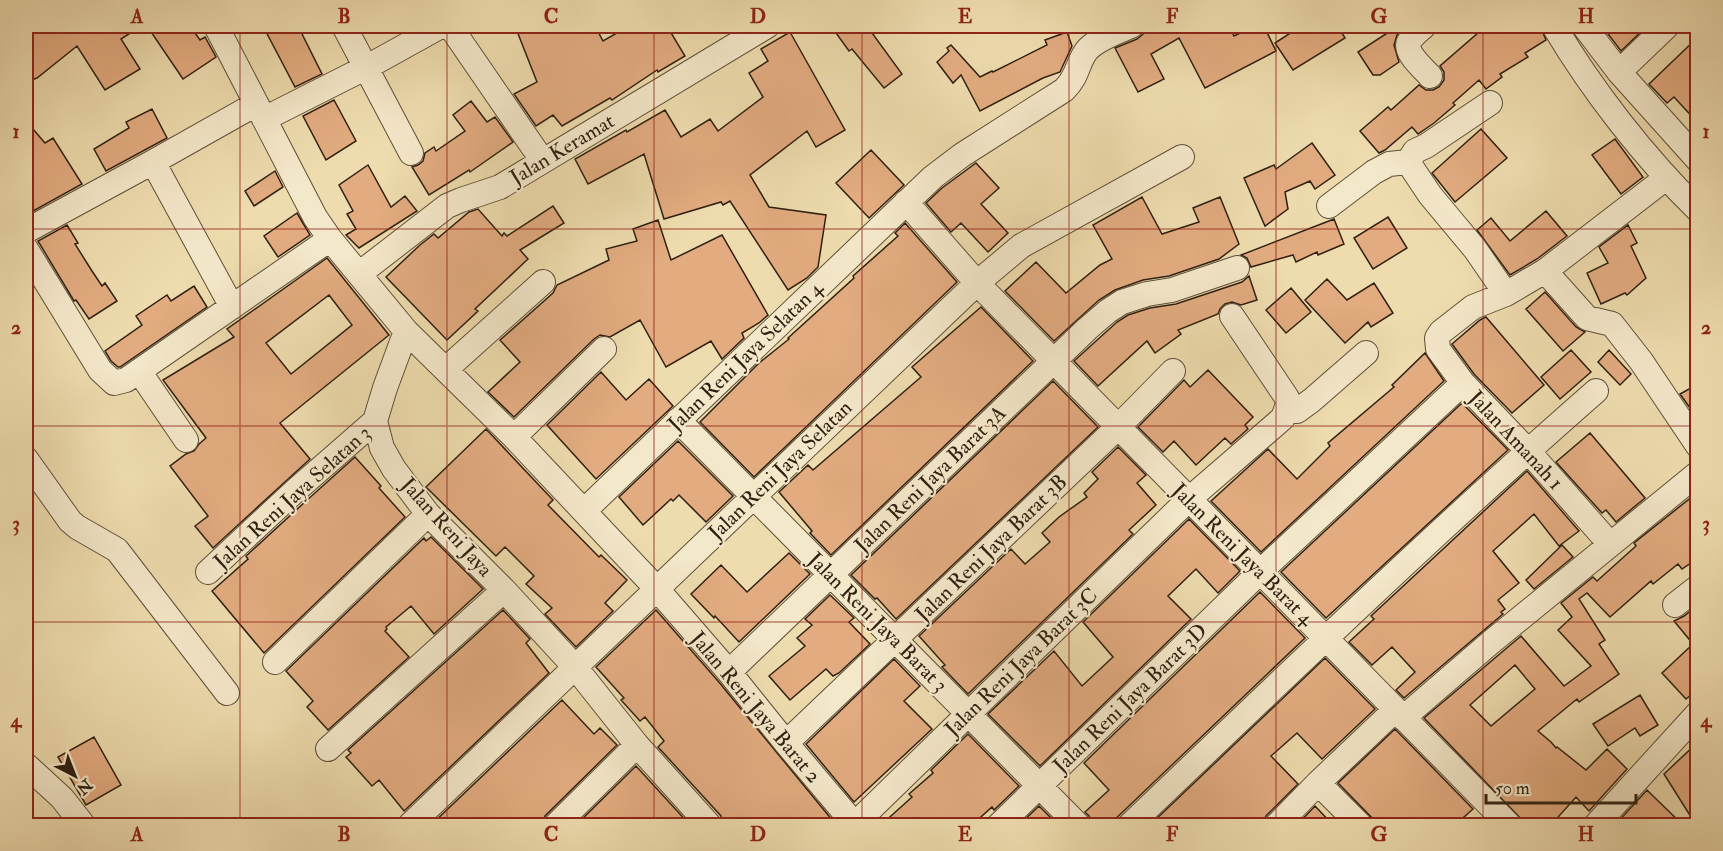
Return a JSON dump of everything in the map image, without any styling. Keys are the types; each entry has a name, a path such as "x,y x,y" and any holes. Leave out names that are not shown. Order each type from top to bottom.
{"street":[{"path":"216,26 315,217 330,239 406,331 514,437 657,589"},
{"path":"344,26 411,153"},
{"path":"26,231 153,162 260,111 367,68 441,26"},
{"path":"450,26 542,160"},
{"name":"Jalan Keramat","path":"359,274 447,206 472,195 500,187 739,33 767,26"},
{"name":"Jalan Reni Jaya Selatan 4","path":"585,510 933,177 962,155 1064,90 1076,77 1088,50 1094,44 1131,26"},
{"path":"1424,26 1409,40 1407,45 1409,52 1430,76"},
{"path":"1554,26 1581,69 1666,178 1698,210"},
{"path":"1584,26 1619,72 1695,153"},
{"path":"1619,72 1667,26"},
{"path":"1408,162 1415,151 1490,103"},
{"name":"Jalan Reni Jaya Selatan","path":"409,825 977,283 1021,246 1182,157"},
{"path":"153,162 232,307"},
{"path":"1329,206 1374,172 1389,164 1408,162"},
{"path":"1408,162 1430,195 1475,249 1506,294"},
{"name":"Jalan Amanah 1","path":"1610,544 1463,382 1438,349 1437,338 1473,307 1506,294 1545,271 1666,178"},
{"name":"Jalan Reni Jaya Barat 4","path":"906,202 977,283 1117,428 1262,571 1399,714 1510,825"},
{"path":"26,249 100,370 114,383 126,380 330,239"},
{"name":"Jalan Reni Jaya Barat 3A","path":"729,672 1108,311 1122,302 1147,294 1172,290 1237,268"},
{"path":"1545,271 1587,318 1612,324 1641,361 1698,446"},
{"path":"446,369 543,282"},
{"path":"1232,316 1287,398 1287,411 1297,411 1312,400 1366,353"},
{"path":"375,421 406,331"},
{"path":"514,437 604,349"},
{"path":"139,371 186,440"},
{"name":"Jalan Reni Jaya Barat 3B","path":"786,743 1117,428 1173,371"},
{"name":"Jalan Reni Jaya Barat 3D","path":"998,825 1262,571 1463,382"},
{"path":"1129,825 1326,637 1596,391"},
{"name":"Jalan Reni Jaya Barat 3C","path":"854,825 1188,500 1274,426 1287,411"},
{"name":"Jalan Reni Jaya Barat 3","path":"678,420 1079,825"},
{"name":"Jalan Reni Jaya","path":"375,421 382,448 394,469 428,514 504,590 575,667 637,746 709,825"},
{"name":"Jalan Reni Jaya Selatan 3","path":"208,572 296,490 375,421"},
{"path":"26,459 70,521 117,550 227,693"},
{"path":"1276,825 1318,783 1399,714 1490,643 1698,473"},
{"path":"275,662 428,514"},
{"path":"1675,605 1698,588"},
{"name":"Jalan Reni Jaya Barat 2","path":"657,589 729,672 854,825"},
{"path":"328,748 504,590"},
{"path":"1595,825 1698,713"},
{"path":"555,825 637,746"},
{"path":"26,765 62,798 84,825"},
{"path":"1318,783 1361,825"}],"building":[{"path":"39,26 141,26 121,39 140,69 105,90 77,46 37,78 26,82 26,36"},
{"path":"147,26 190,26 200,40 205,37 216,57 183,79"},
{"path":"263,26 298,26 322,74 295,87"},
{"path":"515,26 595,26 603,41 629,26 667,26 685,56 658,72 657,70 612,100 610,98 562,126 553,115 536,126 514,94 537,82"},
{"path":"831,26 867,26 902,74 884,88 852,49 849,51"},
{"path":"1147,26 1229,26 1234,36 1255,26 1264,26 1276,51 1205,88 1179,38 1151,54 1164,79 1138,92 1115,48 1137,39"},
{"path":"1301,26 1338,26 1345,38 1293,70 1275,43"},
{"path":"1398,26 1404,26 1397,35 1394,45 1399,62 1380,75 1373,75 1358,52"},
{"path":"1486,26 1540,26 1546,40 1525,53 1528,57 1500,74 1502,77 1486,89 1479,80 1434,123 1418,134 1412,127 1379,153 1360,131 1388,107 1391,110 1419,85 1426,90 1439,87 1444,80 1444,72 1440,66"},
{"path":"1602,26 1641,26 1644,29 1621,51"},
{"path":"790,32 845,130 816,147 807,131 750,175 769,207 826,215 818,267 807,278 788,290 730,201 723,205 721,202 664,219 644,154 588,184 575,159 665,110 681,137 710,119 718,131 763,97 749,73 768,61 761,49"},
{"path":"1067,32 1072,46 1060,72 1043,78 980,111 961,75 953,83 937,62 949,51 947,48 951,45 980,77 1047,45 1045,40"},
{"path":"1698,37 1698,123 1674,97 1667,103 1649,84"},
{"path":"334,100 356,141 326,160 303,116"},
{"path":"471,101 487,122 495,117 513,142 470,172 469,170 429,195 412,167 423,161 425,153 434,147 436,151 465,131 453,115"},
{"path":"152,109 167,138 106,171 94,149 129,128 126,122"},
{"path":"26,121 45,143 53,138 82,184 26,215"},
{"path":"1481,129 1507,158 1455,202 1432,173"},
{"path":"1615,139 1643,177 1621,194 1592,155"},
{"path":"1312,143 1335,175 1315,189 1310,181 1285,192 1288,209 1265,226 1244,178 1274,165 1276,169"},
{"path":"871,150 904,185 869,218 836,183"},
{"path":"976,163 999,188 981,204 1008,233 988,252 961,223 951,232 926,203"},
{"path":"368,165 391,207 405,196 417,211 359,248 346,235 356,229 347,214 353,211 339,185"},
{"path":"275,171 283,187 254,206 245,191"},
{"path":"1142,197 1162,234 1199,222 1193,208 1220,197 1239,244 1219,259 1169,276 1143,280 1115,290 1099,300 1054,341 1005,291 1036,262 1066,293 1100,265 1112,259 1093,225"},
{"path":"553,206 564,223 520,250 528,259 475,309 478,311 447,340 386,277 434,234 438,238 469,212 478,209 502,236 504,233 507,236"},
{"path":"1546,211 1567,236 1537,259 1510,275 1477,230 1491,218 1510,241"},
{"path":"297,213 310,235 278,257 264,236"},
{"path":"1388,217 1407,248 1373,269 1354,238"},
{"path":"1334,219 1344,244 1318,255 1317,252 1296,262 1293,255 1251,267 1247,258 1241,255"},
{"path":"658,220 671,260 722,235 768,315 742,333 744,338 722,359 711,341 666,367 640,320 610,337 600,335 514,417 488,392 520,362 500,340 553,293 557,285 609,260 606,249 637,241 633,229"},
{"path":"905,223 957,282 754,477 700,422 759,363 789,339 854,278 853,276 898,236 895,233"},
{"path":"67,225 78,243 75,244 92,271 102,286 105,283 117,301 89,319 76,300 74,301 38,241"},
{"path":"1628,225 1637,243 1631,246 1646,278 1627,295 1625,293 1601,304 1587,273 1608,263 1599,247"},
{"path":"327,258 389,335 280,423 310,459 213,548 195,526 208,516 170,466 194,451 206,438 163,380 234,337 227,329","holes":["329,295 352,325 291,374 266,343"]},
{"path":"1249,276 1257,300 1241,305 1232,302 1225,304 1218,314 1178,330 1181,334 1155,353 1147,341 1098,386 1074,361 1117,322 1128,315 1150,308 1176,304 1242,282"},
{"path":"1327,279 1347,300 1374,283 1393,313 1371,327 1368,322 1345,343 1305,300"},
{"path":"194,286 207,307 120,367 111,361 105,351 142,325 136,316 167,295 171,301"},
{"path":"1291,288 1311,312 1286,333 1266,310"},
{"path":"1545,292 1576,327 1585,332 1563,351 1526,309"},
{"path":"981,307 1033,361 831,555 810,533 812,531 779,492 808,465 813,470 921,377 912,367"},
{"path":"1486,317 1544,385 1512,413 1474,374 1452,344"},
{"path":"1571,350 1591,372 1560,399 1541,377"},
{"path":"1609,350 1631,374 1620,385 1598,362"},
{"path":"1425,353 1444,381 1261,552 1211,501 1268,449 1297,479 1330,446 1328,443 1394,387 1392,385"},
{"path":"1208,370 1253,417 1245,425 1248,429 1231,444 1225,438 1196,465 1174,441 1163,452 1138,427 1184,380 1190,387"},
{"path":"601,372 626,400 649,379 673,406 596,479 547,425"},
{"path":"1053,381 1098,427 896,619 851,575"},
{"path":"1698,384 1698,414 1695,415 1680,394"},
{"path":"1462,403 1508,450 1326,618 1281,572"},
{"path":"486,429 553,500 548,505 599,557 601,555 627,580 605,603 613,611 576,647 545,614 552,608 526,584 534,576 505,547 496,556 426,487"},
{"path":"1590,433 1645,498 1616,522 1606,510 1602,513 1556,462"},
{"path":"678,441 733,496 706,522 679,495 673,501 671,499 643,525 619,497"},
{"path":"1118,447 1146,475 1137,483 1156,505 1129,530 1133,534 968,694 942,667 945,665 919,636 1011,549 1025,564 1050,542 1042,533 1059,517 1087,497 1084,493 1098,479 1092,472"},
{"path":"355,457 405,517 264,653 212,591 248,559 246,556"},
{"path":"1527,471 1579,531 1559,546 1534,514 1493,551 1519,583 1498,600 1505,609 1501,612 1503,614 1404,698 1396,690 1415,672 1392,647 1372,665 1349,642 1374,619 1371,616"},
{"path":"1698,492 1698,558 1682,569 1678,564 1653,584 1651,581 1610,617 1587,593 1579,599 1605,640 1599,644 1619,674 1579,702 1577,699 1538,731 1556,748 1586,770 1607,749 1627,769 1589,811 1576,797 1551,825 1527,825 1424,718 1521,636 1564,686 1591,666 1558,630 1572,617 1561,603 1593,577 1597,581 1636,546 1634,543","holes":["1515,665 1535,689 1491,726 1470,705"]},
{"path":"1189,519 1240,571 1218,593 1196,569 1168,596 1191,619 1040,766 988,714 1054,651 1082,686 1113,657 1083,622"},
{"path":"431,537 483,589 434,634 411,606 386,627 385,631 409,657 328,730 307,707 313,701 286,671 424,538 426,541"},
{"path":"1562,545 1573,557 1534,589 1526,580"},
{"path":"789,553 810,574 739,642 691,594 721,565 747,592"},
{"path":"1260,592 1305,638 1109,825 1093,825 1085,812 1109,790 1084,763"},
{"path":"830,595 854,618 849,622 870,644 839,673 833,676 826,669 790,700 769,676 805,646 797,638 812,625 805,619"},
{"path":"1698,605 1698,689 1686,699 1662,673 1693,644 1674,621"},
{"path":"503,610 530,639 526,643 549,673 404,811 379,780 372,786 346,757 351,753 348,750"},
{"path":"656,610 718,681 833,821 829,825 724,825 721,816 658,747 664,741 645,717 640,721 621,700 624,698 596,667"},
{"path":"1325,658 1375,709 1322,759 1297,733 1271,756 1298,784 1266,816 1262,824 1150,825"},
{"path":"894,659 920,686 904,701 932,729 854,802 806,744"},
{"path":"1640,695 1658,725 1640,736 1635,728 1608,746 1593,724"},
{"path":"562,700 594,734 600,728 617,745 545,816 541,825 431,825"},
{"path":"1395,729 1473,809 1455,825 1379,825 1338,783"},
{"path":"968,734 1019,786 994,810 992,807 972,825 881,825 912,797 909,794 933,773 931,770"},
{"path":"94,737 121,785 86,805 58,757"},
{"path":"1698,742 1698,825 1696,825 1664,774"},
{"path":"636,766 690,825 576,825"},
{"path":"1647,790 1652,795 1683,825 1615,825"},
{"path":"1039,806 1058,825 1019,825"},
{"path":"1315,806 1333,825 1297,825"}]}
